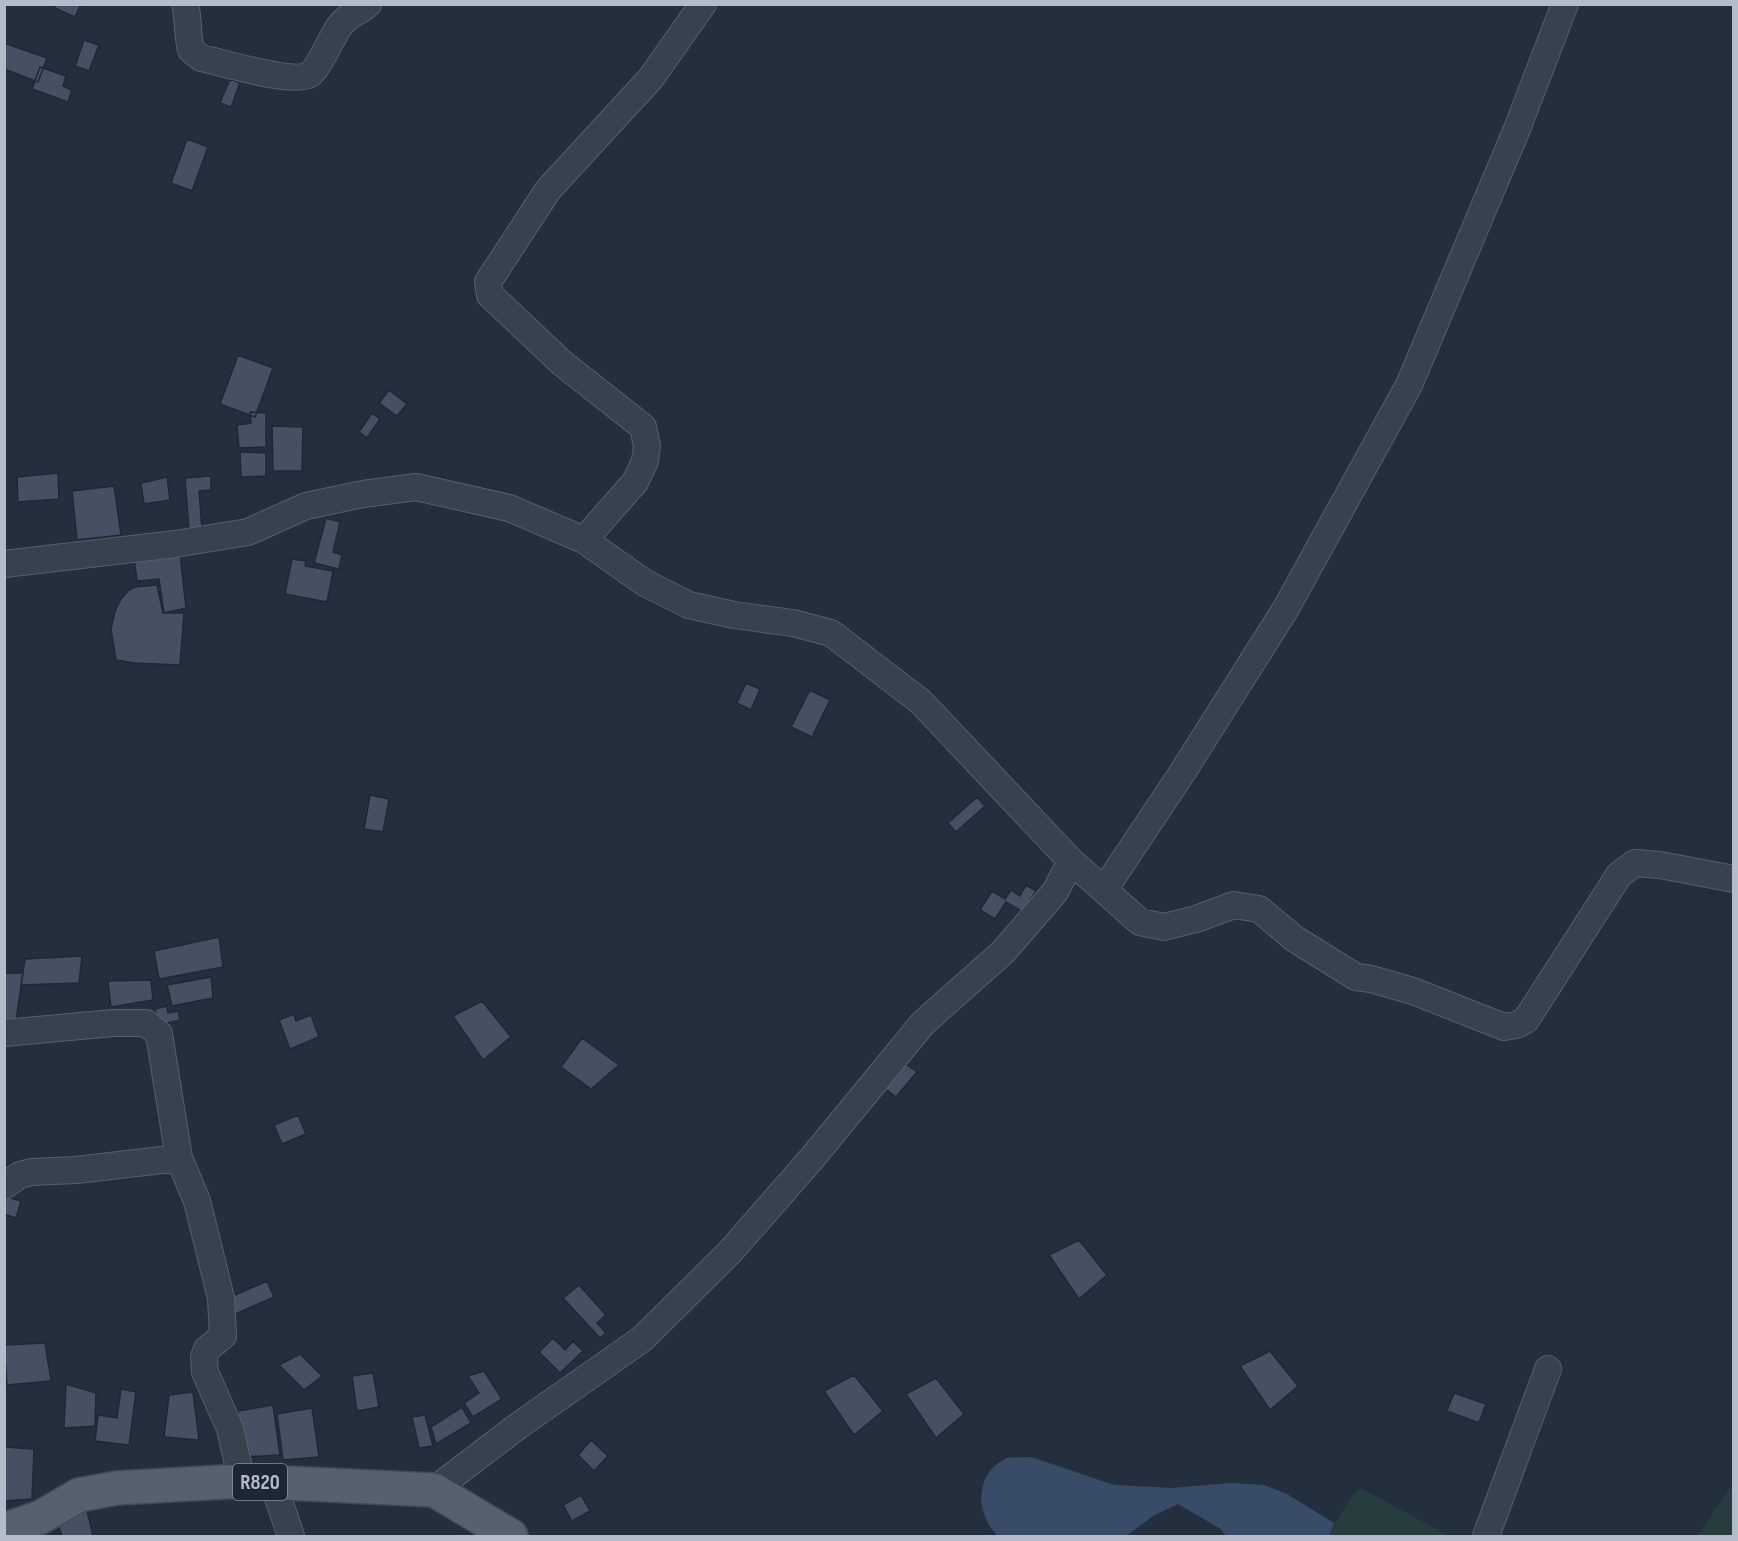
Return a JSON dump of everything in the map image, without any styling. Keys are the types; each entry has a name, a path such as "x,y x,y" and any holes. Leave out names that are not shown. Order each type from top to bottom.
{"main road":[{"name":"R820","path":"4,1530 42,1517 79,1495 117,1488 257,1482 434,1490 511,1536"}],"street":[{"path":"185,4 188,17 186,32 191,50 201,58 284,77 302,77 311,74 348,16 368,4"},
{"path":"584,540 635,482 645,461 647,447 643,427 562,363 490,295 488,282 548,190 651,78 703,4"},
{"path":"1104,891 1285,610 1409,385 1517,129 1565,4"},
{"path":"4,564 174,544 248,532 306,506 363,494 416,487 509,508 584,540 645,583 689,605 734,615 793,623 831,633 921,702 1071,861 1140,922 1164,927 1196,919 1234,904 1259,909 1296,939 1356,977 1413,991 1504,1027 1526,1020 1619,875 1635,863 1660,865 1734,879"},
{"path":"434,1490 518,1426 642,1339 706,1276 813,1157 923,1023 1003,952 1055,892 1071,861"},
{"path":"4,1033 113,1023 146,1023 159,1034 179,1158 197,1201 221,1298 223,1336 207,1348 204,1357 205,1372 257,1482 291,1536"},
{"path":"4,1186 20,1174 32,1172 76,1170 179,1158"},
{"path":"1486,1536 1548,1369"}],"green space":[{"path":"1733,1484 1733,1536 1697,1536"},
{"path":"1361,1488 1449,1536 1327,1536 1352,1496"}],"water":[{"path":"1031,1457 1114,1485 1172,1488 1230,1483 1264,1485 1287,1494 1334,1523 1329,1536 1226,1536 1221,1529 1178,1504 1153,1516 1126,1536 998,1536 985,1518 982,1507 981,1496 987,1476 994,1467 1006,1459"}],"building":[{"path":"57,4 81,4 75,17 55,8"},
{"path":"84,40 99,45 89,71 75,66"},
{"path":"4,43 47,58 38,82 4,69"},
{"path":"40,67 66,76 63,86 72,90 68,102 32,89"},
{"path":"230,79 240,83 231,107 220,103"},
{"path":"187,139 208,147 192,191 171,183"},
{"path":"238,355 273,368 255,417 220,404"},
{"path":"389,390 407,404 397,416 379,403"},
{"path":"250,412 266,413 266,447 239,448 237,425 251,423"},
{"path":"372,413 380,419 367,438 359,432"},
{"path":"272,426 303,427 302,471 273,471"},
{"path":"240,452 266,453 266,476 241,477"},
{"path":"58,473 59,499 18,502 17,477"},
{"path":"211,476 211,490 199,491 202,529 189,530 185,478"},
{"path":"167,477 170,500 144,504 141,483"},
{"path":"114,486 121,535 77,540 72,491"},
{"path":"326,518 340,522 333,552 342,555 339,569 314,563"},
{"path":"179,545 186,608 164,613 159,579 137,581 133,552"},
{"path":"292,559 306,561 305,566 333,571 327,602 285,594"},
{"path":"157,585 163,613 184,613 180,665 116,660 111,629 115,611 121,599 135,587"},
{"path":"746,683 760,689 751,710 737,703"},
{"path":"810,690 830,700 812,737 791,727"},
{"path":"370,795 389,799 383,832 364,829"},
{"path":"977,797 985,806 956,832 948,823"},
{"path":"1026,885 1036,891 1023,912 1006,902 995,919 980,910 992,891 1005,899 1011,890 1020,896"},
{"path":"219,937 223,967 159,979 154,951"},
{"path":"82,956 79,983 21,985 25,959"},
{"path":"4,973 23,973 16,1021 4,1021"},
{"path":"211,977 213,998 172,1006 167,985"},
{"path":"151,980 153,1000 111,1007 108,981"},
{"path":"482,1001 511,1037 483,1060 453,1016"},
{"path":"167,1006 168,1013 178,1011 180,1020 158,1025 155,1009"},
{"path":"294,1014 296,1021 311,1015 319,1037 290,1049 279,1020"},
{"path":"582,1038 619,1065 591,1089 561,1067"},
{"path":"903,1062 917,1072 896,1097 883,1087"},
{"path":"298,1115 306,1134 282,1144 274,1125"},
{"path":"4,1196 21,1201 16,1218 4,1214"},
{"path":"1079,1240 1107,1275 1079,1299 1049,1255"},
{"path":"267,1281 274,1297 233,1315 226,1299"},
{"path":"579,1285 606,1315 597,1323 606,1333 600,1338 563,1298"},
{"path":"553,1338 565,1350 573,1341 583,1351 560,1373 539,1352"},
{"path":"45,1343 51,1381 7,1385 4,1345"},
{"path":"1270,1351 1298,1386 1270,1410 1240,1366"},
{"path":"300,1354 322,1376 304,1390 279,1365"},
{"path":"484,1371 502,1399 473,1417 464,1403 479,1393 468,1376"},
{"path":"373,1373 379,1407 357,1411 352,1376"},
{"path":"854,1375 883,1411 854,1435 824,1391"},
{"path":"936,1378 964,1414 936,1438 906,1394"},
{"path":"66,1384 96,1393 95,1426 64,1428"},
{"path":"121,1389 136,1392 129,1445 95,1441 98,1415 117,1418"},
{"path":"193,1392 199,1440 164,1437 169,1395"},
{"path":"1454,1393 1486,1404 1479,1423 1447,1411"},
{"path":"273,1405 280,1455 243,1457 238,1411"},
{"path":"462,1407 471,1423 436,1444 431,1427"},
{"path":"312,1408 319,1457 283,1460 277,1414"},
{"path":"425,1415 433,1446 419,1448 412,1417"},
{"path":"591,1440 608,1456 594,1471 578,1455"},
{"path":"4,1447 34,1449 32,1499 4,1501"},
{"path":"581,1495 590,1511 572,1521 563,1505"},
{"path":"86,1506 93,1536 62,1536 56,1520"}]}
